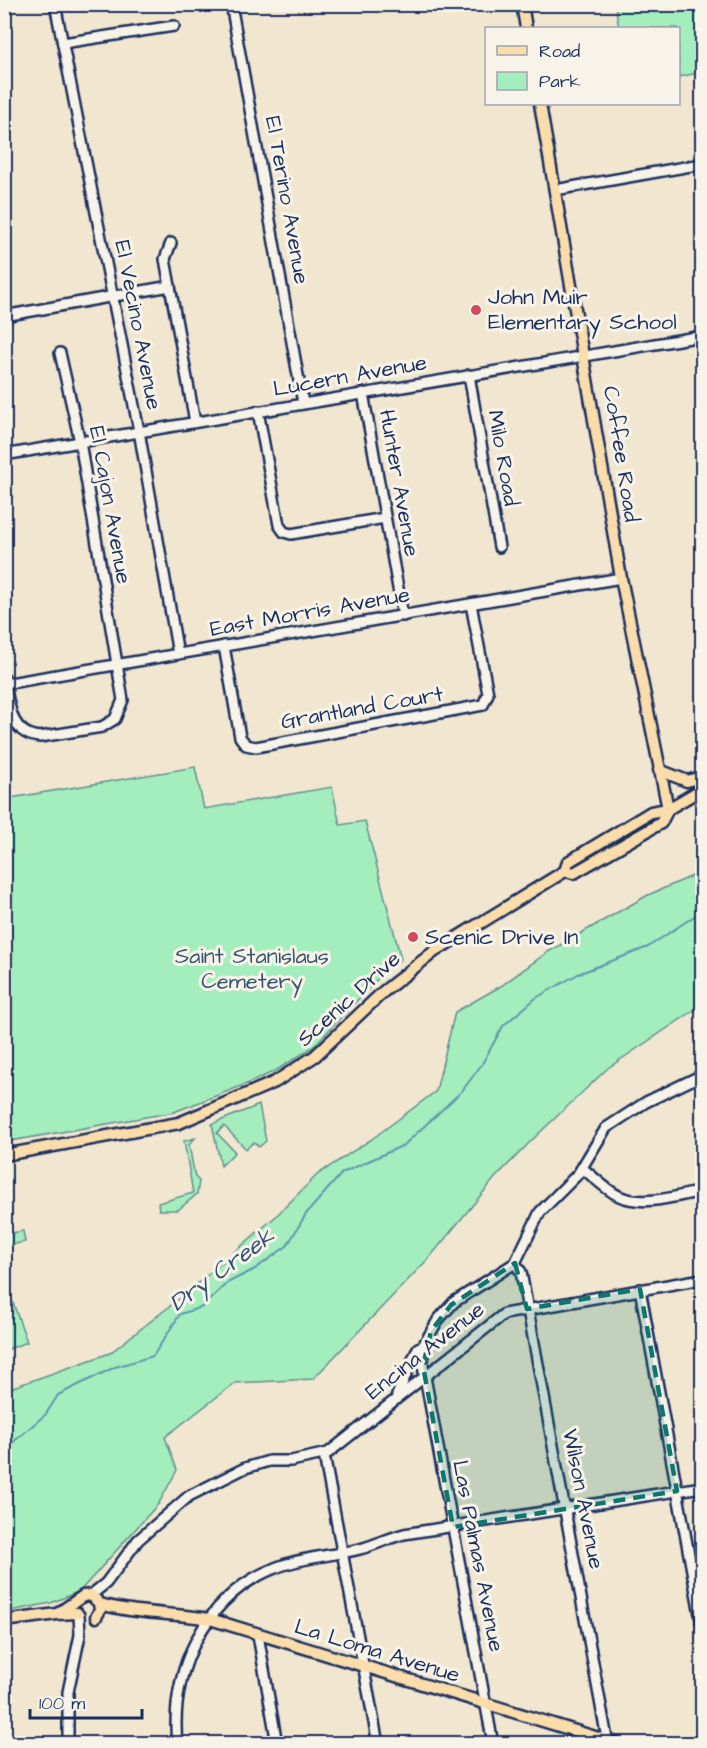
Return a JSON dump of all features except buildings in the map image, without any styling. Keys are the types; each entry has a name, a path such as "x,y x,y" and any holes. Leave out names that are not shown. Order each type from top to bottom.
{"main road":[{"path":"522,4 526,27"},
{"name":"Coffee Road","path":"540,105 585,356 621,578 668,809"},
{"path":"659,770 687,781 702,777"},
{"name":"Scenic Drive","path":"4,1155 179,1123 275,1082 309,1062 383,992 435,951 565,871 574,873 661,823 668,809 702,789"},
{"path":"83,1596 97,1601 84,1613 83,1596"},
{"name":"La Loma Avenue","path":"97,1601 122,1611"},
{"name":"La Loma Avenue","path":"4,1621 57,1614 122,1611 180,1614 210,1619 611,1742"}],"street":[{"name":"El Vecino Avenue","path":"56,4 138,431 178,654"},
{"name":"El Terino Avenue","path":"231,4 303,403"},
{"path":"63,43 174,26"},
{"path":"555,190 702,164"},
{"path":"171,243 165,259 195,422"},
{"path":"4,316 170,286"},
{"name":"Lucern Avenue","path":"4,455 702,336"},
{"name":"El Cajon Avenue","path":"5,682 12,718 25,734 40,737 102,727 115,719 122,707 118,664 80,442 60,353"},
{"name":"Milo Road","path":"469,375 499,547"},
{"name":"Hunter Avenue","path":"363,393 403,616"},
{"path":"258,411 279,525 284,532 291,534 385,518"},
{"name":"East Morris Avenue","path":"5,682 621,578"},
{"name":"Grantland Court","path":"224,646 240,737 246,745 256,747 483,705 488,694 471,604"},
{"path":"394,1400 418,1348 423,1346 438,1320 454,1302 515,1263 544,1206 582,1168 600,1135 615,1120 646,1101 702,1076"},
{"path":"582,1168 616,1194 628,1199 648,1200 702,1191"},
{"name":"Wilson Avenue","path":"515,1263 520,1271 611,1742"},
{"name":"Encina Avenue","path":"324,1455 502,1316 527,1309 702,1279"},
{"path":"640,1289 702,1625"},
{"name":"Las Palmas Avenue","path":"423,1346 424,1376 493,1743"},
{"path":"97,1601 125,1555 155,1522 208,1485 269,1461 291,1461 324,1455 378,1743"},
{"path":"177,1743 176,1699 182,1671 194,1642 210,1619 232,1595 259,1575 287,1564 344,1552 404,1534 702,1487"},
{"path":"69,1743 68,1692 84,1613"},
{"path":"258,1635 277,1743"}],"highlighted area":[{"path":"515,1263 527,1309 640,1289 677,1491 453,1527 423,1366 431,1331 451,1305"}],"green space":[{"path":"615,5 702,5 702,72 680,77 680,27 619,27"},
{"name":"Saint Stanislaus Cemetery","path":"195,767 204,809 332,787 340,825 365,821 401,959 387,969 313,1047 277,1070 249,1083 174,1112 5,1142 5,799"},
{"path":"702,872 702,1005 608,1068 533,1139 495,1178 430,1257 313,1379 235,1383 165,1437 177,1470 159,1503 80,1591 51,1603 5,1612 5,1390 110,1353 184,1295 274,1218 318,1174 372,1139 436,1091 455,1012 501,986 548,952 648,895"},
{"path":"259,1105 266,1141 259,1147 254,1142 246,1149 224,1126 217,1133 235,1152 221,1166 212,1124"},
{"path":"195,1138 189,1145 195,1177 199,1181 197,1194 178,1210 159,1210 158,1203 193,1193 184,1141"},
{"path":"23,1231 25,1242 5,1246 5,1234"},
{"path":"10,1294 27,1342 9,1349 5,1336 4,1295"}],"waterway":[{"name":"Dry Creek","path":"4,1450 46,1414 58,1395 115,1367 153,1356 180,1314 202,1307 227,1283 255,1269 287,1246 306,1214 342,1173 404,1145 462,1091 482,1064 503,1026 536,998 578,974 648,947 702,911"}],"place":[{"name":"John Muir Elementary School","path":"476,310"},
{"name":"Scenic Drive In","path":"413,937"}]}
